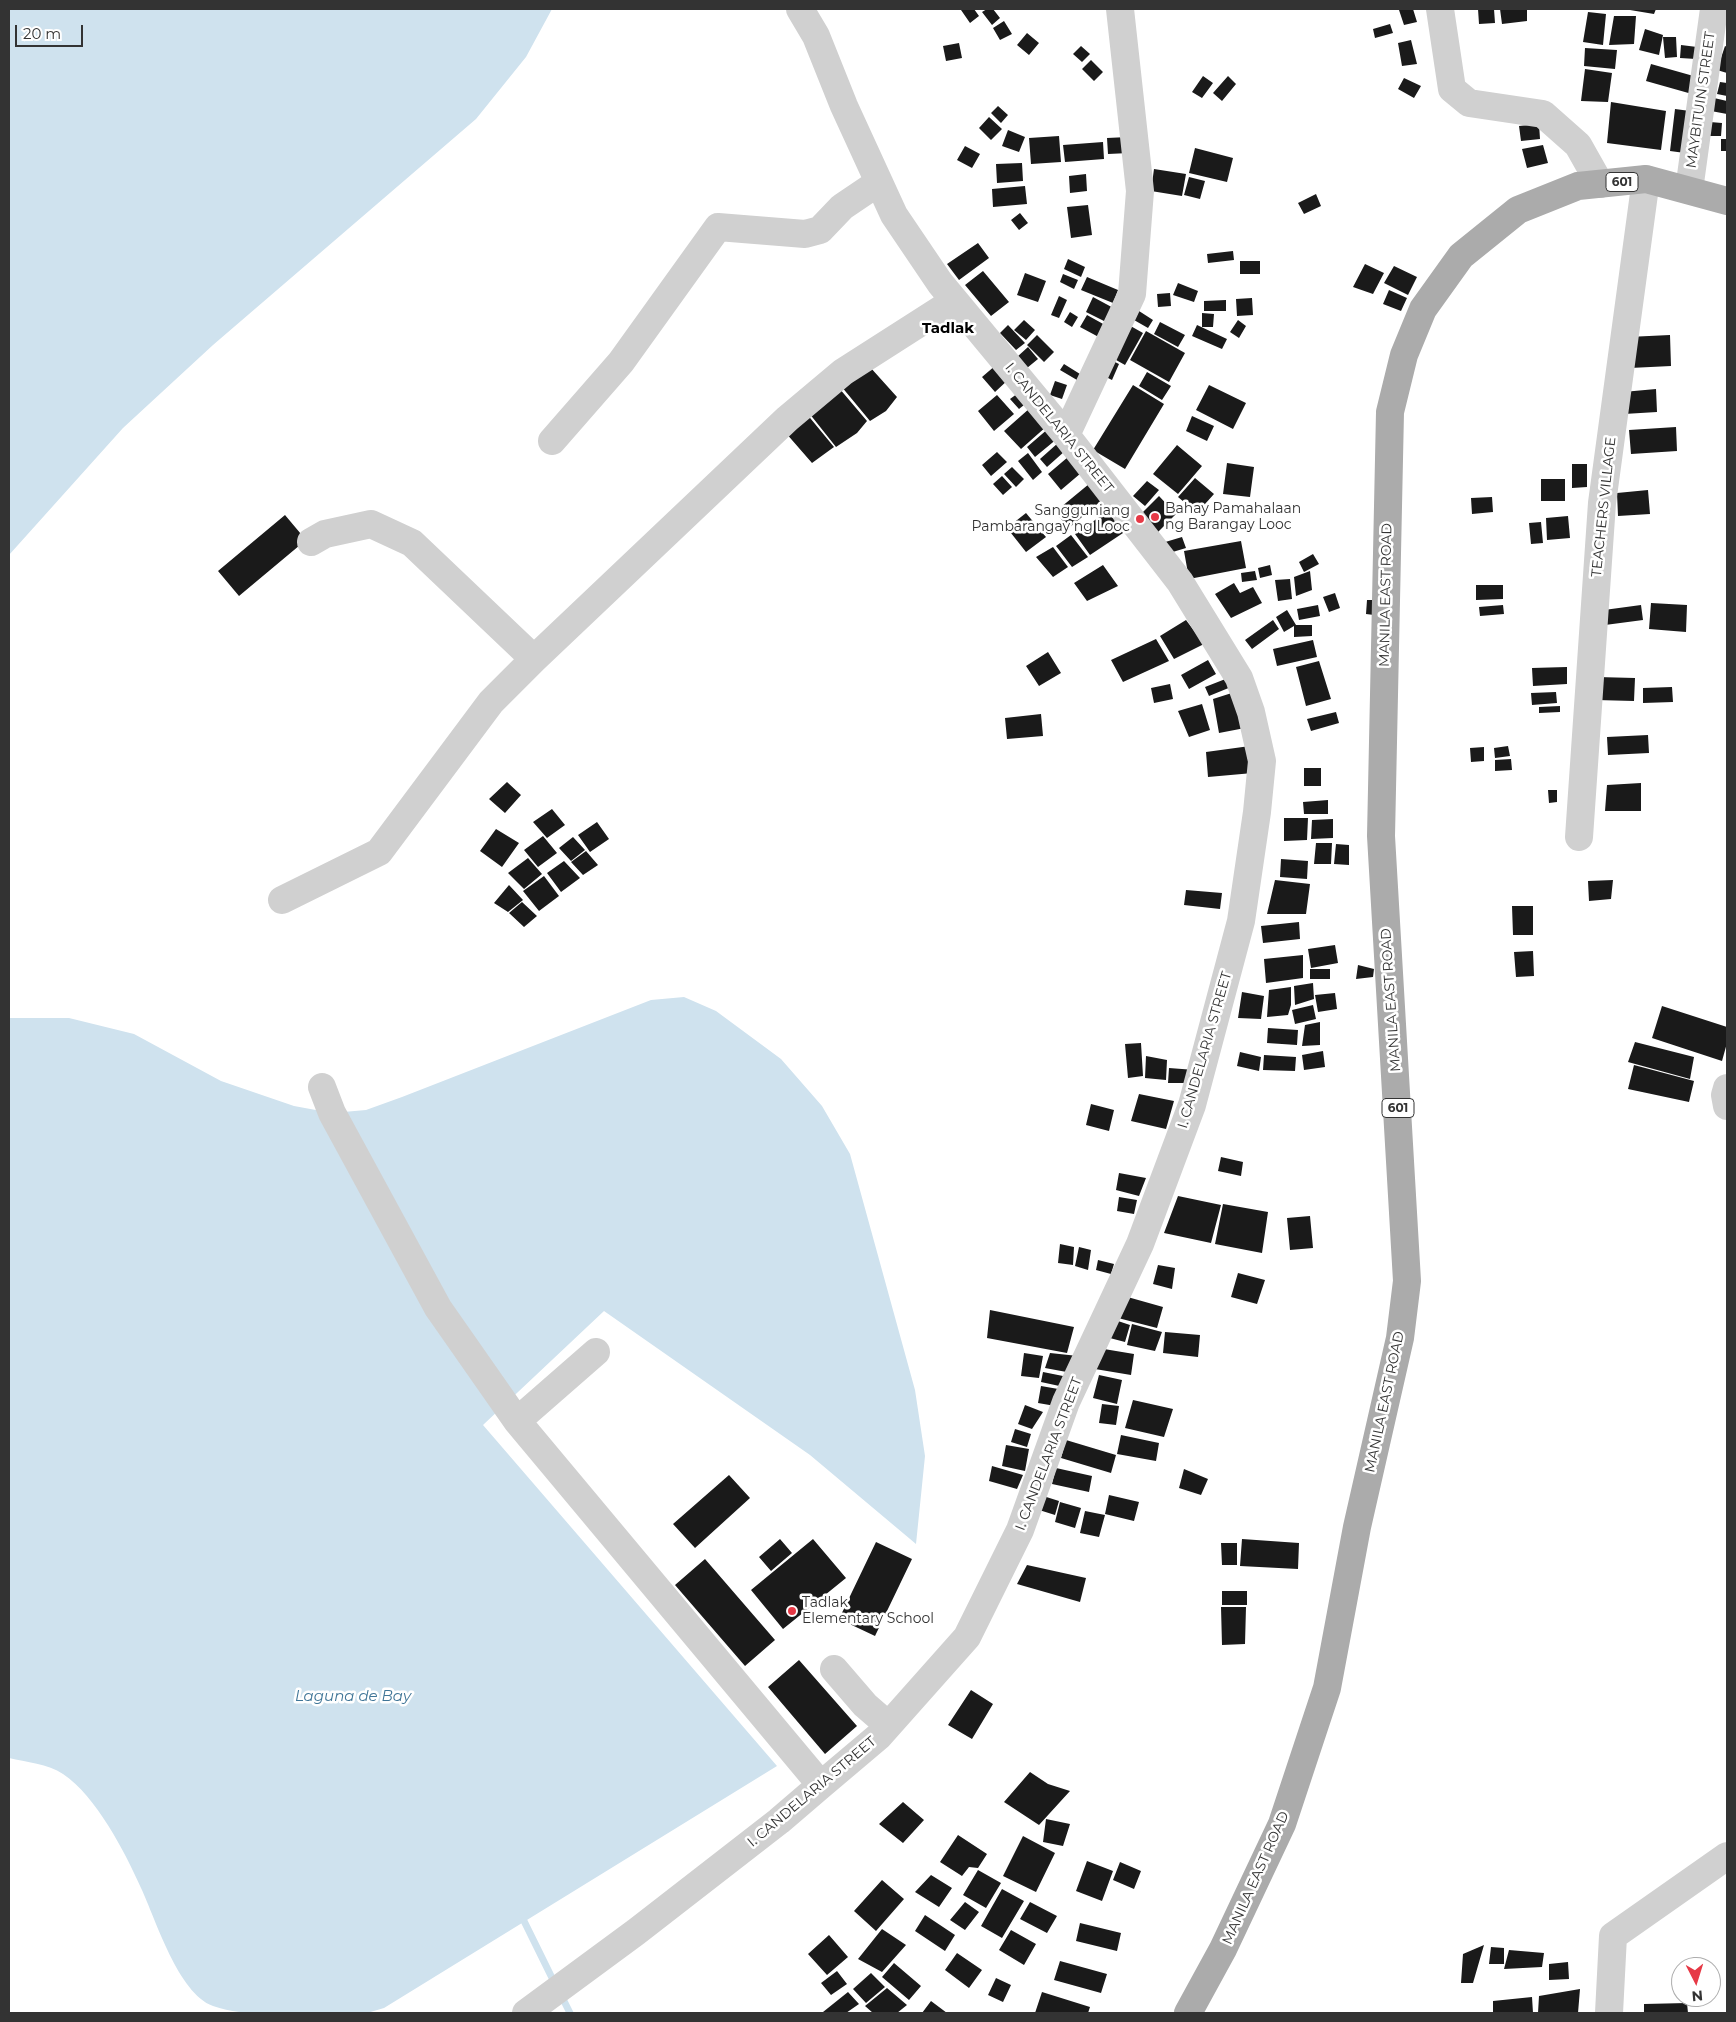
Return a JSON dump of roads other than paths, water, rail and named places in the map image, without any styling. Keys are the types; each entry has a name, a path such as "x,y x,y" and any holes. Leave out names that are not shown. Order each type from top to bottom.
{"main road":[{"name":"MANILA EAST ROAD","path":"1188,2013 1224,1949 1282,1824 1327,1688 1357,1527 1400,1338 1407,1281 1381,836 1390,412 1404,355 1423,308 1461,256 1518,210 1578,186 1646,179 1727,201"}],"street":[{"name":"I. CANDELARIA STREET","path":"526,2013 574,1979 772,1827 879,1736 967,1637 1020,1530 1066,1402 1140,1244 1192,1105 1242,921 1262,761 1251,712 1239,678 1180,582 1066,435 954,301 894,215 844,106 816,36 800,9"},
{"path":"1066,435 1132,294 1140,191 1120,9"},
{"path":"1440,9 1452,89 1469,103 1543,114 1578,145 1600,184"},
{"name":"MAYBITUIN STREET","path":"1689,190 1714,9"},
{"name":"TEACHERS VILLAGE","path":"1579,837 1602,503 1646,179"},
{"path":"552,442 621,362 718,227 806,234 820,230 842,207 879,182"},
{"path":"282,900 380,852 490,702 534,658 787,419 843,372 954,301"},
{"path":"311,542 326,534 371,524 412,542 534,658"},
{"path":"322,1087 332,1113 438,1308 517,1421 821,1785"},
{"path":"1727,1088 1725,1095 1727,1106"},
{"path":"517,1421 596,1352"},
{"path":"834,1669 865,1705 888,1725"},
{"path":"1610,2013 1613,1936 1727,1856"}],"water":[{"path":"9,9 552,9 526,57 476,119 213,345 123,428 9,555"},
{"name":"Laguna de Bay","path":"684,997 716,1011 781,1059 822,1106 850,1154 915,1390 925,1456 916,1544 810,1455 604,1311 483,1425 777,1766 384,2008 367,2013 261,2013 232,2011 213,2006 200,1999 189,1987 179,1971 161,1936 127,1858 98,1810 87,1796 63,1774 57,1771 9,1758 9,1018 69,1018 134,1034 221,1081 294,1106 332,1113 366,1110 651,1000"}],"waterway":[{"path":"524,1921 555,1984"},
{"path":"560,1993 570,2013"}],"place":[{"name":"Bahay Pamahalaan ng Barangay Looc","path":"1155,517"},
{"name":"Sangguniang Pambarangay ng Looc","path":"1140,519"},
{"name":"Tadlak Elementary School","path":"792,1611"}],"district":[{"name":"Tadlak","path":"948,329"}]}
